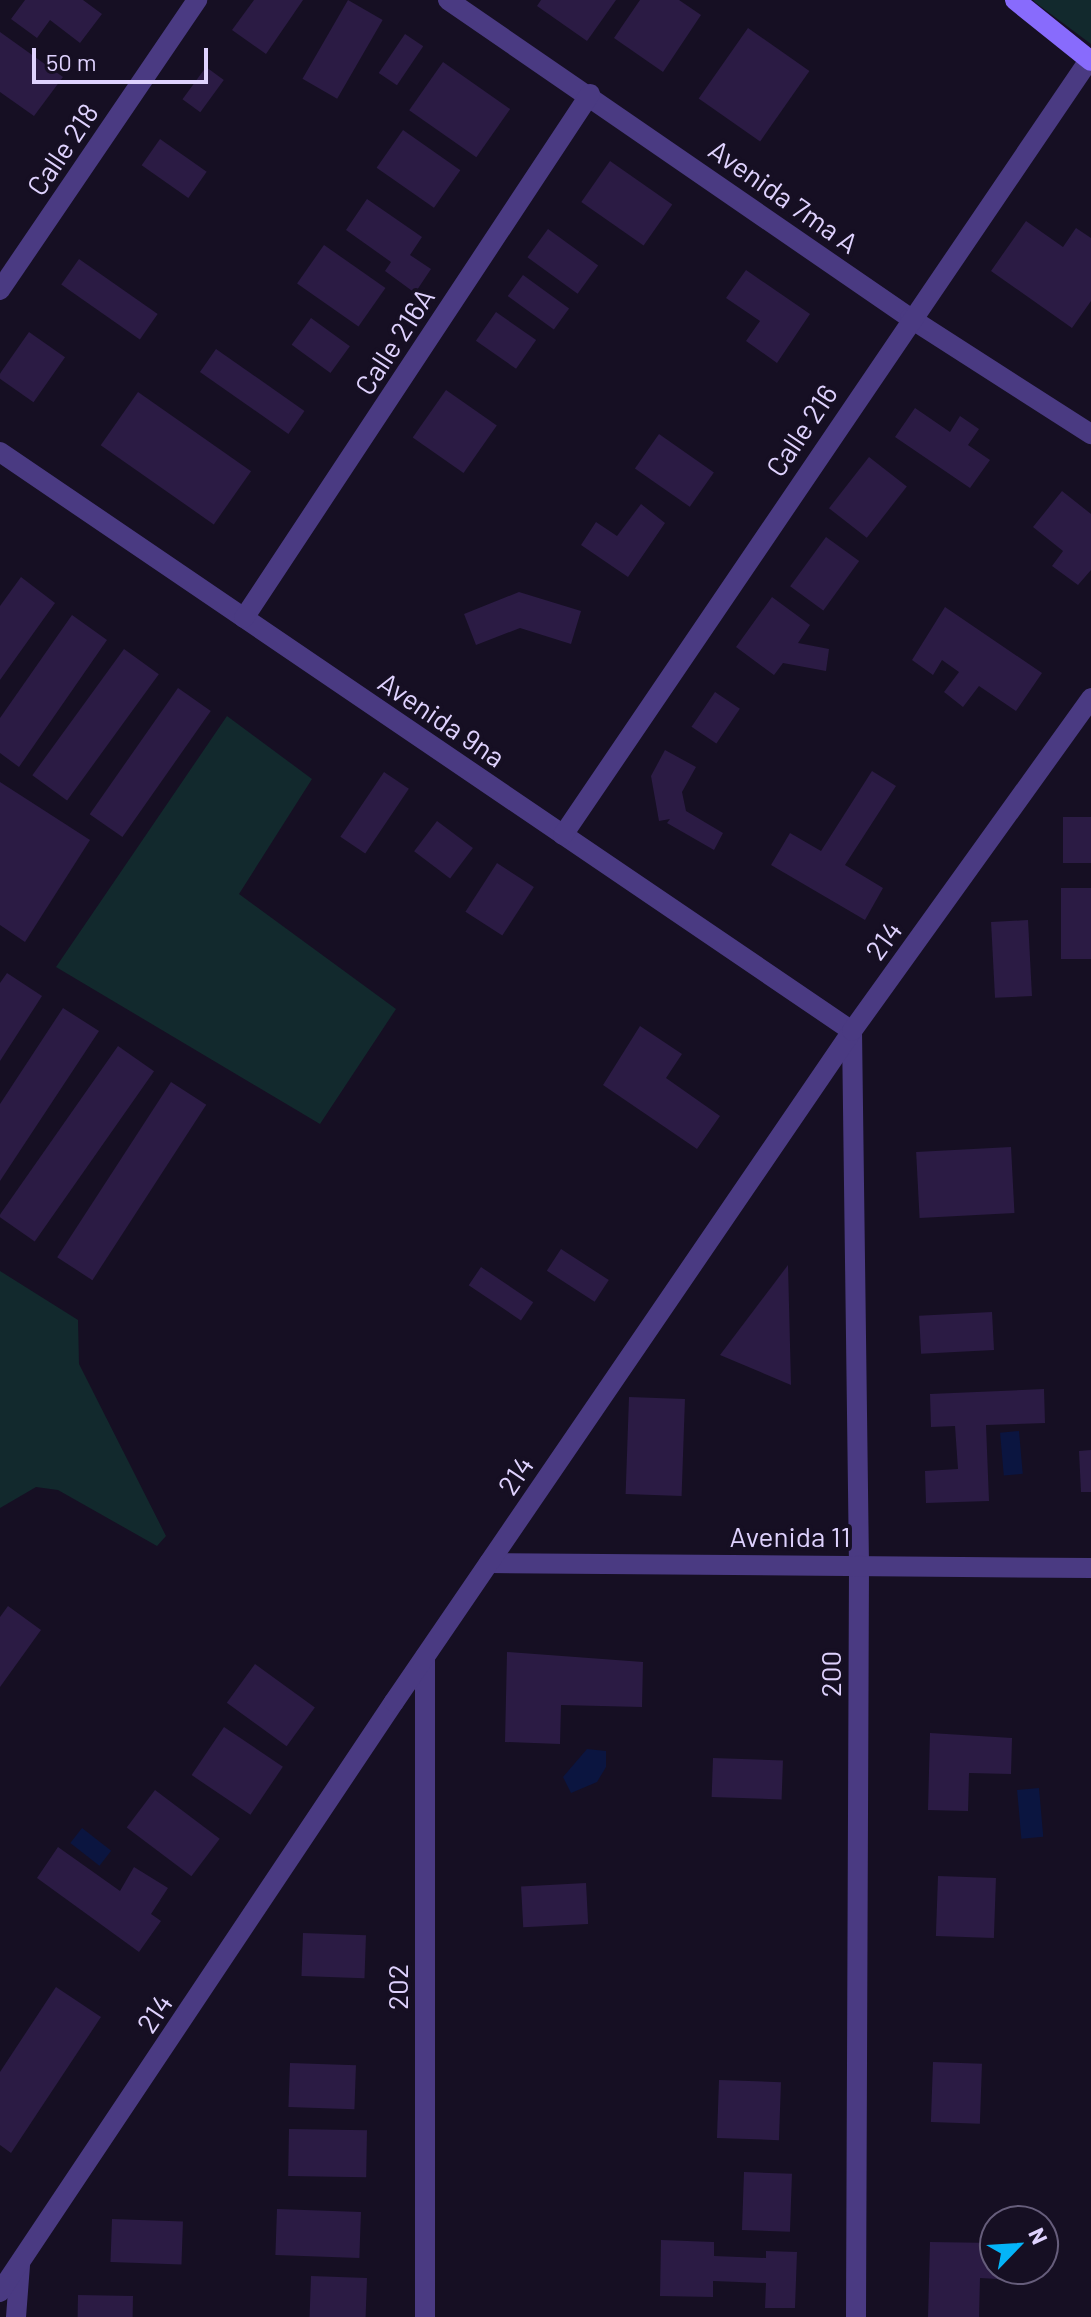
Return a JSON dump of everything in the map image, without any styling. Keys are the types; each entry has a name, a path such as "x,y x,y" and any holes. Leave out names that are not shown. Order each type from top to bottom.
{"main road":[{"path":"1015,0 1090,60"}],"street":[{"name":"Calle 218","path":"0,290 197,0"},
{"name":"Avenida 7ma A","path":"448,0 590,94 910,318 1091,434"},
{"name":"Calle 216","path":"563,835 910,318 1090,60"},
{"name":"Calle 216A","path":"244,618 590,94"},
{"name":"Avenida 9na","path":"0,452 852,1031"},
{"name":"214","path":"0,2292 425,1657 852,1031 1091,698"},
{"name":"200","path":"852,1031 859,1565 856,2317"},
{"name":"Avenida 11","path":"489,1563 1091,1568"},
{"name":"202","path":"425,1657 425,2317"},
{"path":"0,2280 20,2265"},
{"path":"16,2317 20,2265"}],"green space":[{"path":"1033,0 1091,0 1091,44 1036,3"},
{"path":"227,716 312,779 239,894 396,1009 320,1124 56,967"},
{"path":"0,1271 78,1320 79,1364 166,1536 157,1546 58,1490 36,1487 0,1508"}],"shaded area":[{"path":"1019,1431 1023,1474 1004,1475 1000,1433"},
{"path":"587,1749 606,1751 606,1767 597,1782 571,1793 563,1777"},
{"path":"1039,1788 1043,1837 1021,1839 1017,1790"},
{"path":"82,1828 111,1851 99,1866 70,1843"}],"building":[{"path":"25,0 83,0 102,14 80,43 50,20 37,38 11,19"},
{"path":"254,0 303,0 266,54 232,30"},
{"path":"348,0 383,20 337,99 302,79"},
{"path":"541,0 616,0 587,41 537,6"},
{"path":"640,0 679,0 701,15 663,72 614,38"},
{"path":"748,28 809,71 760,141 699,98"},
{"path":"0,32 63,77 34,116 0,92"},
{"path":"405,34 423,46 397,85 379,73"},
{"path":"443,62 510,109 476,157 409,110"},
{"path":"206,67 224,80 200,112 182,99"},
{"path":"403,130 460,170 434,208 377,168"},
{"path":"160,139 207,172 188,198 142,165"},
{"path":"610,161 672,205 644,246 581,202"},
{"path":"367,199 422,237 410,255 431,269 415,293 385,271 391,262 346,230"},
{"path":"1026,221 1063,247 1076,228 1091,238 1091,301 1072,328 991,271"},
{"path":"548,229 598,265 578,294 527,257"},
{"path":"324,245 385,288 358,327 297,284"},
{"path":"79,259 158,314 140,339 61,284"},
{"path":"746,270 810,314 777,363 746,341 760,321 726,298"},
{"path":"523,275 569,309 554,330 508,296"},
{"path":"496,312 536,340 516,369 476,341"},
{"path":"311,318 350,346 330,373 292,345"},
{"path":"29,332 65,357 33,402 0,379 0,373"},
{"path":"216,349 304,411 288,434 200,372"},
{"path":"446,390 497,426 464,473 413,438"},
{"path":"138,392 251,471 214,524 101,445"},
{"path":"915,408 950,432 960,416 979,429 968,445 990,460 970,488 895,437"},
{"path":"659,434 714,472 690,507 635,468"},
{"path":"869,457 907,487 867,538 829,508"},
{"path":"1062,491 1091,514 1091,570 1078,585 1052,566 1063,551 1033,527"},
{"path":"641,504 665,523 628,577 581,545 596,522 617,536"},
{"path":"826,537 859,561 823,610 790,586"},
{"path":"21,577 55,603 0,680 0,606"},
{"path":"519,592 581,611 571,644 520,628 476,645 464,614"},
{"path":"772,597 810,625 798,643 829,649 826,671 783,663 774,675 736,647"},
{"path":"945,607 1042,673 1016,711 979,686 963,707 944,692 959,672 942,660 933,675 912,660"},
{"path":"72,615 107,640 19,767 0,753 0,718"},
{"path":"124,649 159,674 67,800 32,775"},
{"path":"178,688 211,711 122,837 90,814"},
{"path":"715,692 740,709 716,744 692,727"},
{"path":"665,750 696,767 682,792 686,811 723,833 714,850 667,823 670,819 659,821 651,776"},
{"path":"872,771 896,786 845,865 883,888 865,920 771,865 790,833 821,851"},
{"path":"384,772 409,789 365,853 340,837"},
{"path":"0,782 90,840 25,942 0,925"},
{"path":"1063,817 1091,817 1091,863 1063,863"},
{"path":"437,821 473,848 450,878 414,851"},
{"path":"497,863 534,887 502,936 465,912"},
{"path":"1061,888 1091,888 1091,959 1061,959"},
{"path":"1028,920 1032,996 995,998 991,922"},
{"path":"7,973 42,996 0,1061 0,983"},
{"path":"63,1008 99,1031 0,1181 0,1104"},
{"path":"640,1026 682,1054 666,1078 720,1116 697,1149 603,1085"},
{"path":"118,1046 154,1071 35,1242 0,1215"},
{"path":"171,1082 206,1105 92,1280 57,1257"},
{"path":"1011,1147 1014,1213 920,1218 916,1152"},
{"path":"561,1249 609,1280 595,1302 547,1271"},
{"path":"788,1265 791,1385 720,1355"},
{"path":"481,1267 533,1302 521,1320 469,1285"},
{"path":"992,1312 994,1350 921,1354 919,1316"},
{"path":"1044,1389 1045,1423 986,1425 989,1501 926,1503 925,1471 958,1469 955,1426 931,1427 930,1394"},
{"path":"629,1397 685,1399 682,1496 626,1494"},
{"path":"1091,1450 1091,1492 1081,1492 1079,1451"},
{"path":"8,1606 41,1630 0,1687 0,1617"},
{"path":"507,1652 643,1662 642,1707 561,1705 560,1744 505,1742"},
{"path":"255,1664 315,1707 287,1746 227,1703"},
{"path":"224,1727 283,1767 250,1815 192,1775"},
{"path":"930,1733 1012,1738 1011,1774 969,1773 968,1811 928,1810"},
{"path":"713,1758 783,1760 782,1799 712,1797"},
{"path":"155,1790 220,1839 191,1876 127,1828"},
{"path":"58,1847 120,1891 134,1867 168,1888 151,1914 161,1921 139,1952 37,1878"},
{"path":"938,1876 996,1878 994,1938 936,1936"},
{"path":"586,1883 588,1924 523,1927 521,1886"},
{"path":"303,1933 366,1935 364,1978 301,1976"},
{"path":"56,1987 101,2017 11,2153 0,2145 0,2072"},
{"path":"933,2062 982,2064 980,2124 931,2122"},
{"path":"290,2063 356,2065 354,2109 288,2107"},
{"path":"719,2080 781,2082 779,2140 717,2138"},
{"path":"289,2129 367,2130 366,2177 288,2176"},
{"path":"744,2172 792,2174 790,2232 742,2230"},
{"path":"277,2209 361,2212 359,2258 275,2255"},
{"path":"112,2219 183,2221 181,2264 110,2262"},
{"path":"661,2240 714,2242 714,2256 766,2258 766,2251 797,2252 795,2308 765,2308 766,2283 713,2281 713,2297 660,2296"},
{"path":"930,2242 979,2243 979,2317 928,2317"},
{"path":"311,2276 367,2278 366,2317 310,2317"},
{"path":"78,2295 133,2296 133,2317 78,2317"}]}
